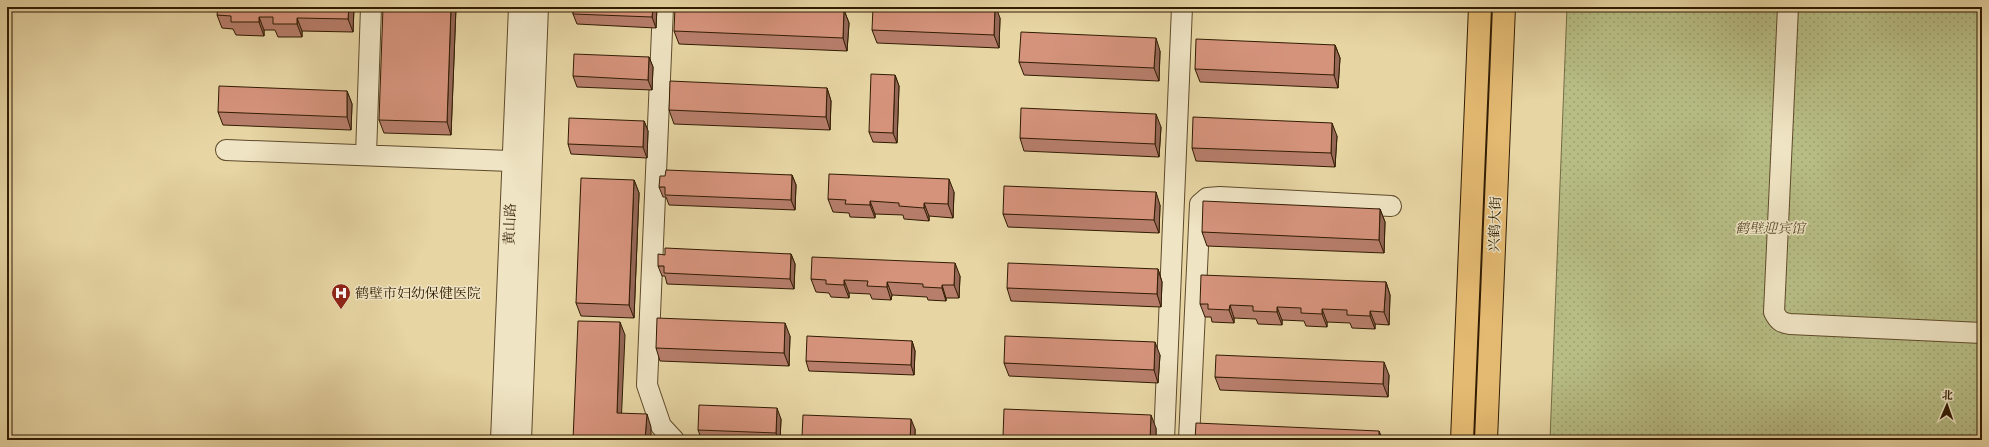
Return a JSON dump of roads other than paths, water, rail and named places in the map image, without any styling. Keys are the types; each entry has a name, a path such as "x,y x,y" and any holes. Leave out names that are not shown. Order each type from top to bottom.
{"main road":[{"name":"兴鹤大街","path":"1462,440 1480,7"},
{"name":"兴鹤大街","path":"1486,440 1504,7"}],"street":[{"path":"366,155 371,7"},
{"name":"黄山路","path":"501,440 518,7"},
{"name":"黄山路","path":"520,440 538,7"},
{"path":"663,7 647,385 661,426 674,440"},
{"path":"1164,440 1182,7"},
{"path":"1788,7 1774,312 1778,320 1782,323 1790,324 1982,333"},
{"path":"226,150 512,161"},
{"path":"1189,440 1200,204 1206,198 1220,197 1391,206"}],"place":[{"name":"鹤壁市妇幼保健医院","path":"341,310"}],"park label":[{"name":"鹤壁迎宾馆","path":"1770,228"}]}
